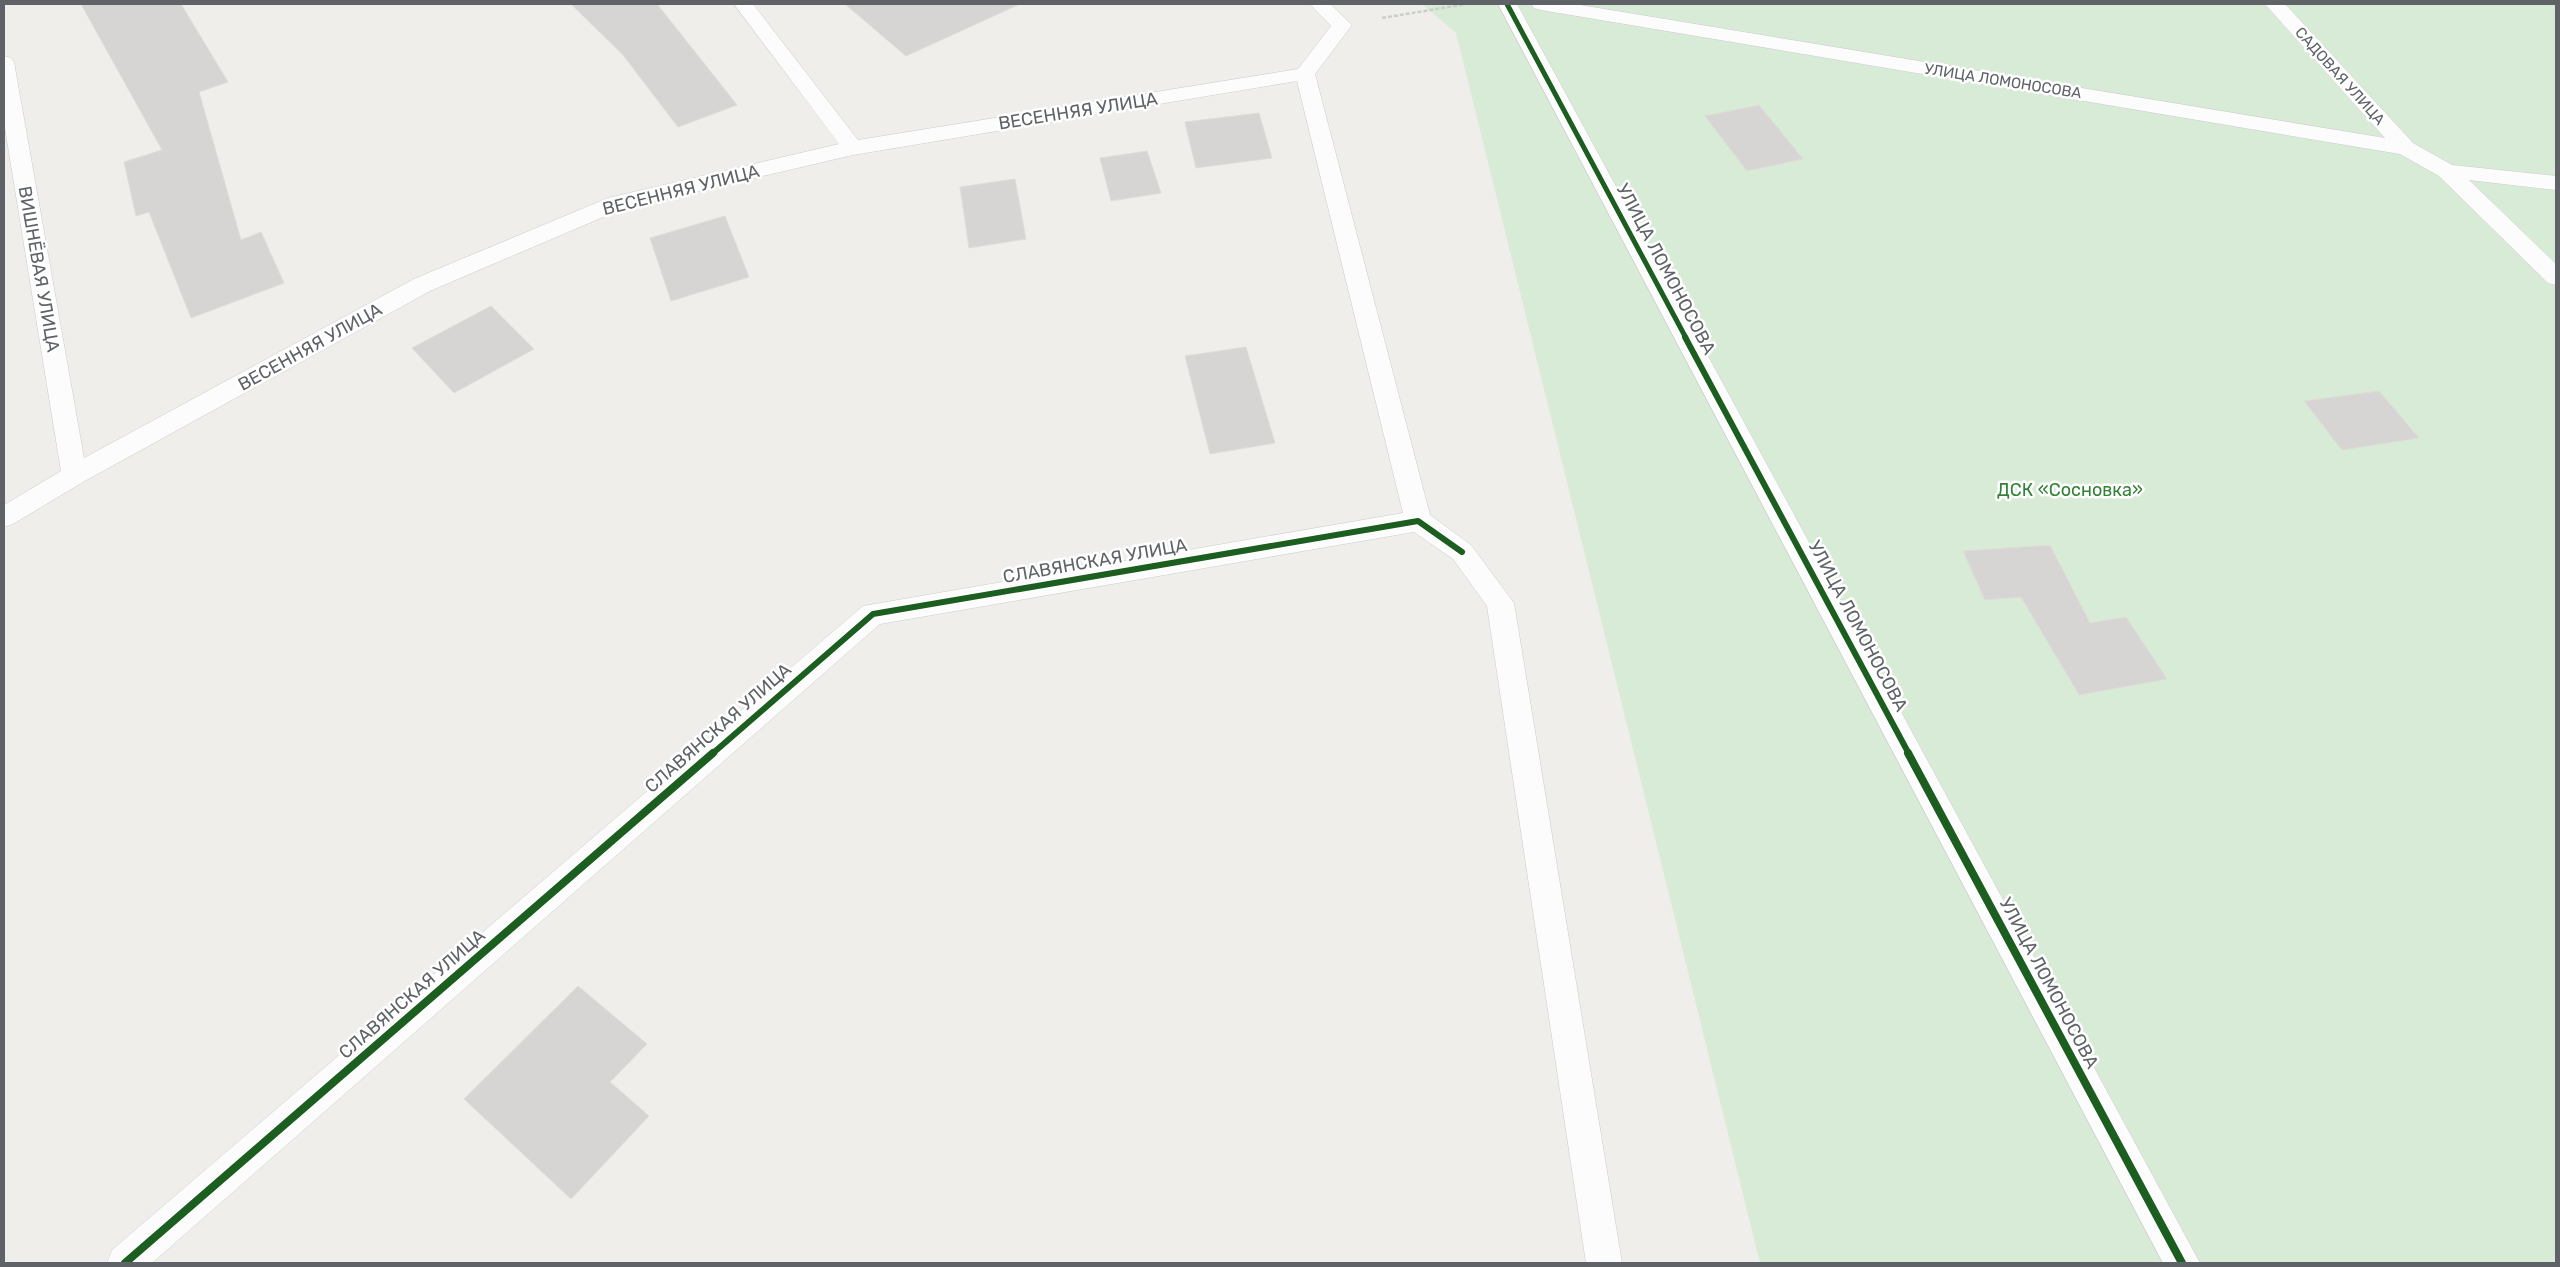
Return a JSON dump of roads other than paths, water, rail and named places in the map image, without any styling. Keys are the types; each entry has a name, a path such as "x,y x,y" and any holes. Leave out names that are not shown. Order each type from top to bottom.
{"street":[{"path":"743,4 853,148"},
{"path":"1319,4 1342,25 1305,74 1418,521 1462,552 1500,604 1604,1263"},
{"name":"УЛИЦА ЛОМОНОСОВА","path":"1507,4 2182,1263"},
{"name":"УЛИЦА ЛОМОНОСОВА","path":"1541,4 2406,148"},
{"name":"САДОВАЯ УЛИЦА","path":"2275,4 2406,148"},
{"name":"ВИШНЁВАЯ УЛИЦА","path":"4,62 74,475"},
{"name":"ВЕСЕННЯЯ УЛИЦА","path":"4,517 74,475 422,285 616,203 853,148 1305,74"},
{"path":"2406,148 2447,170 2556,276"},
{"path":"2447,170 2556,183"},
{"name":"СЛАВЯНСКАЯ УЛИЦА","path":"125,1263 873,614 1418,521"}],"park label":[{"name":"ДСК «Сосновка»","path":"2070,490"}]}
